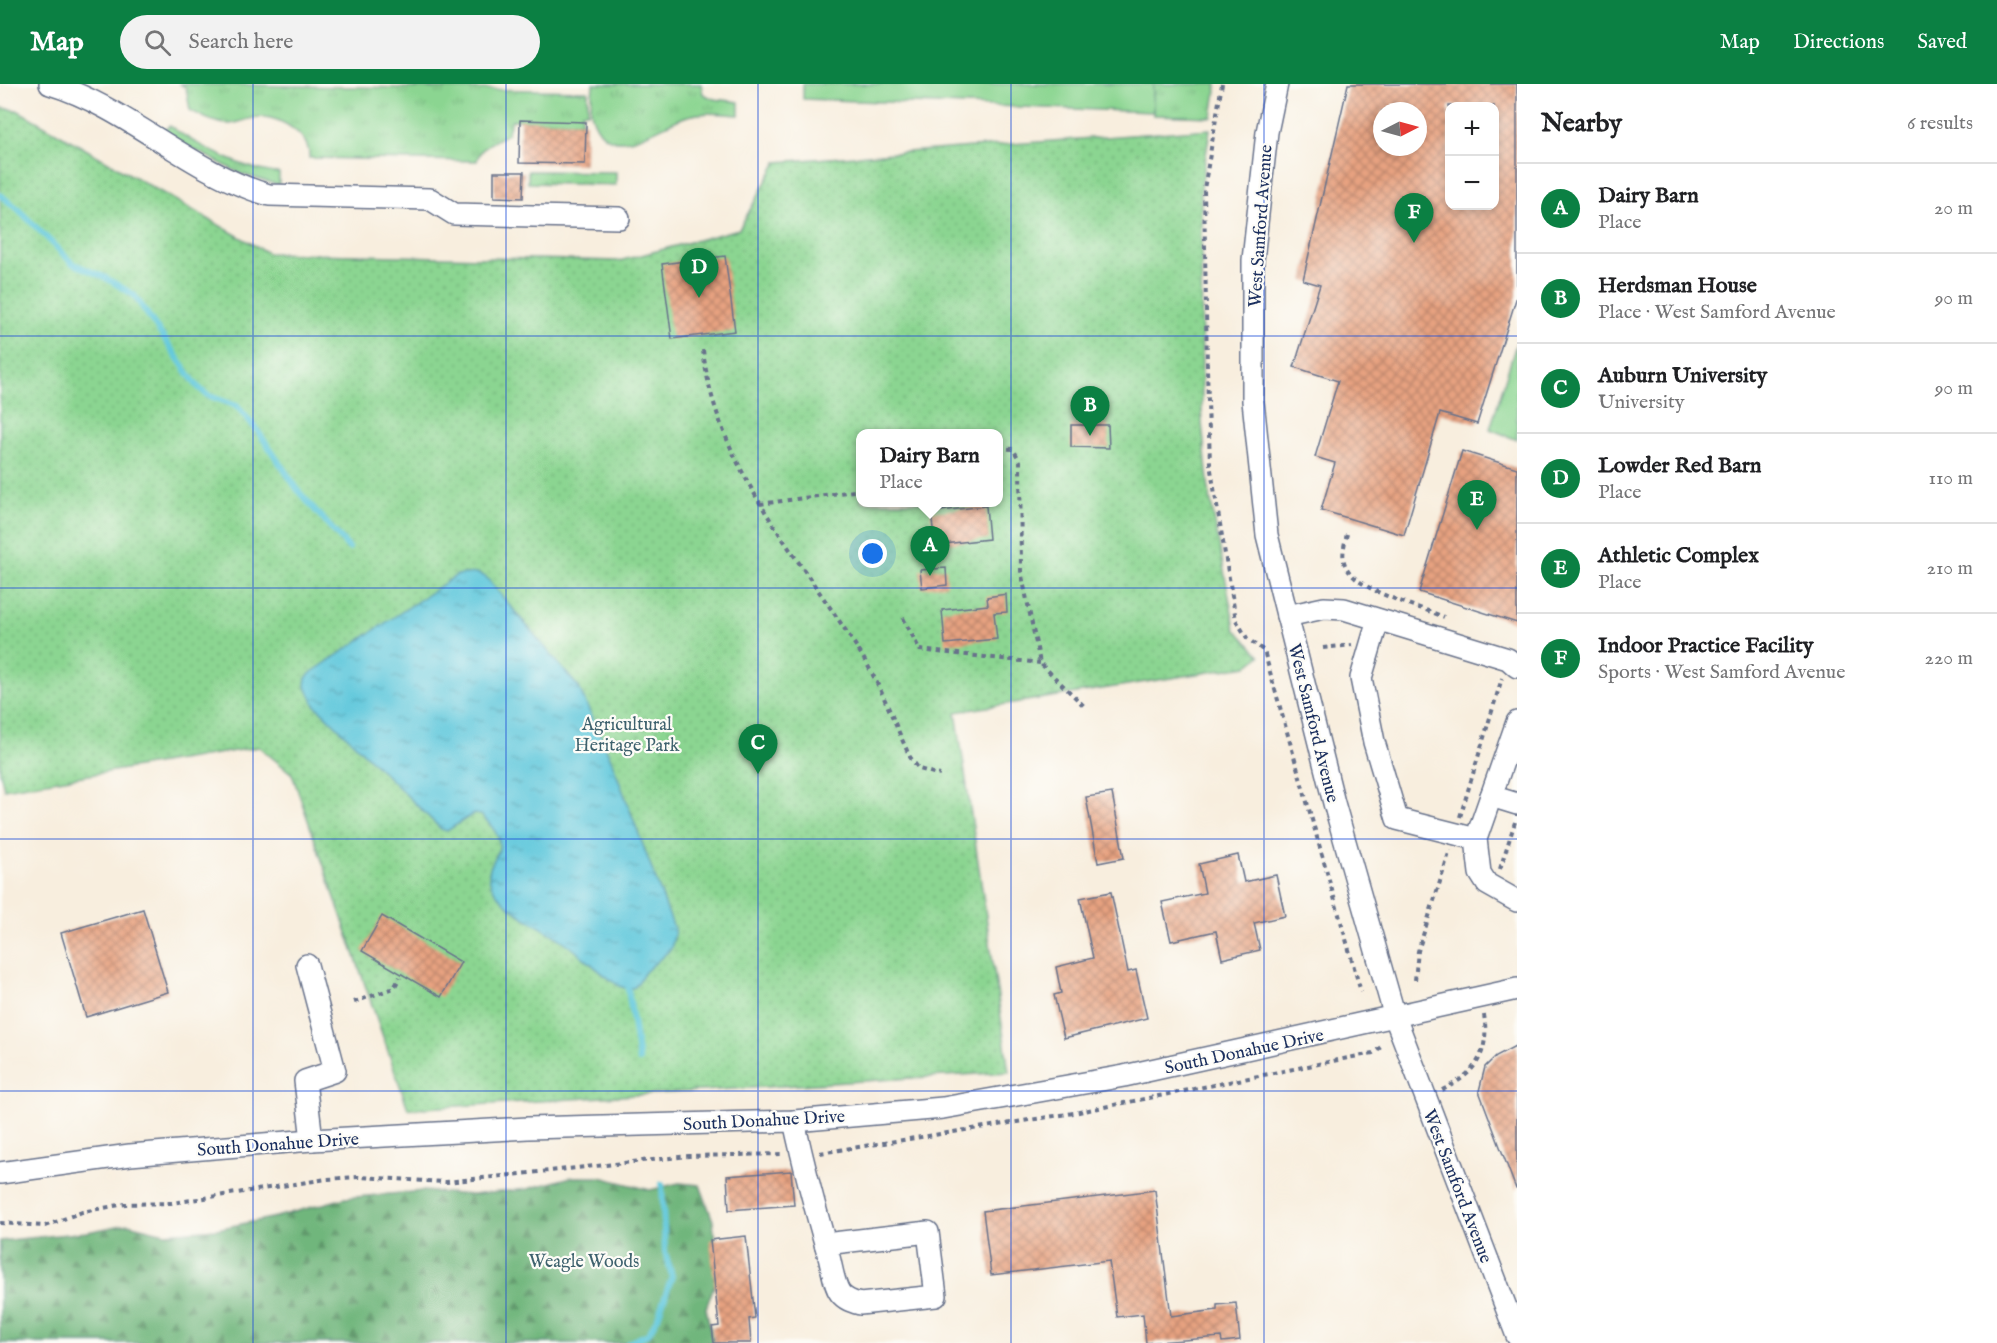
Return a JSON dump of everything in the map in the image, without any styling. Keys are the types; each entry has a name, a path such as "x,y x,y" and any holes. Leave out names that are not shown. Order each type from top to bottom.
{"street":[{"path":"50,84 112,111 250,190 269,195 430,199 454,214 619,218"},
{"name":"West Samford Avenue","path":"1277,84 1267,132 1253,260 1253,401 1267,535 1334,803 1395,1017 1517,1336"},
{"path":"1287,616 1324,608 1344,609 1512,663"},
{"path":"1378,620 1361,678 1363,697 1397,819 1476,839"},
{"path":"1517,722 1476,839 1480,873 1487,884 1517,902"},
{"path":"1491,796 1517,804"},
{"path":"307,965 335,1071 305,1081 312,1140"},
{"name":"South Donahue Drive","path":"0,1173 130,1155 312,1140 528,1128 794,1121 943,1108 1058,1089 1517,989"},
{"path":"794,1121 825,1244 839,1293 860,1304 936,1296 928,1232 825,1244"}],"path":[{"path":"703,350 706,381 728,440 760,504 860,652 910,758 919,769 940,775"},
{"path":"1003,448 1013,449 1020,461 1021,571 1040,663 1084,706"},
{"path":"760,504 856,491"},
{"path":"1347,534 1343,552 1346,569 1359,582 1449,619"},
{"path":"903,618 920,650 1040,663"},
{"path":"1323,648 1354,644 1370,646"},
{"path":"1415,980 1418,951 1512,663"},
{"path":"1498,877 1517,815"},
{"path":"354,1002 394,988 400,977"},
{"path":"1441,1090 1461,1081 1480,1056 1487,1034 1483,1014"},
{"path":"812,1154 1074,1113 1372,1053 1381,1047"},
{"path":"0,1223 45,1226 82,1212 125,1204 171,1203 327,1179 358,1177 446,1182 689,1156 784,1154"}],"green space":[{"path":"180,84 588,91 588,112 582,112 582,122 512,120 507,134 481,151 477,161 309,158 301,136 287,125 262,117 230,124 209,120 190,110 186,88"},
{"path":"593,84 701,84 703,94 714,99 739,102 739,115 694,114 634,139 621,141 610,139 600,131 591,113"},
{"path":"803,84 1153,84 1153,112 803,99"},
{"path":"1153,84 1217,84 1212,117 1153,115"},
{"name":"Agricultural Heritage Park","path":"0,108 17,110 268,253 619,261 739,229 777,162 1210,129 1201,188 1202,423 1209,491 1235,629 1260,656 1247,666 956,712 1009,1072 408,1109 292,774 259,747 4,789 0,772"},
{"path":"170,126 238,163 279,173 279,185 241,174 161,132"},
{"path":"528,171 616,172 616,185 528,183"},
{"path":"1517,341 1517,440 1490,429"},
{"name":"Weagle Woods","path":"571,1177 600,1177 650,1190 679,1183 700,1185 713,1221 718,1275 706,1308 713,1343 0,1343 0,1241 87,1232 128,1224 165,1233 217,1229 276,1217 345,1198 423,1191 472,1195 527,1189"}],"water":[{"path":"477,573 486,577 579,688 612,762 675,931 671,949 645,972 635,987 628,989 619,986 566,943 504,902 491,884 489,875 499,847 493,828 481,815 473,814 447,831 441,829 315,705 305,685 306,678 312,672 457,575"}],"building":[{"path":"1348,84 1517,84 1517,296 1477,424 1440,413 1404,535 1321,510 1335,463 1315,457 1338,381 1294,367 1320,285 1303,280"},
{"path":"520,120 586,122 585,164 519,163"},
{"path":"494,172 524,172 523,198 494,197"},
{"path":"725,256 735,331 672,339 662,264"},
{"path":"1071,425 1108,425 1109,448 1071,447"},
{"path":"1462,451 1517,468 1517,623 1419,592"},
{"path":"986,507 989,539 935,545 931,512"},
{"path":"946,568 947,585 922,588 920,570"},
{"path":"1006,594 1007,612 994,613 997,639 945,644 942,610 988,605 987,597"},
{"path":"1112,793 1124,858 1098,863 1086,797"},
{"path":"1238,855 1244,882 1276,875 1285,916 1254,923 1260,950 1222,959 1216,931 1171,941 1162,902 1205,893 1199,864"},
{"path":"1111,892 1128,972 1136,970 1147,1018 1064,1038 1054,995 1061,993 1056,967 1093,958 1080,898"},
{"path":"143,909 168,992 86,1017 61,933"},
{"path":"382,916 461,962 441,997 362,951"},
{"path":"1517,1045 1516,1189 1479,1091 1485,1067 1496,1056"},
{"path":"791,1171 794,1205 729,1210 727,1176"},
{"path":"1155,1190 1171,1316 1217,1310 1217,1305 1236,1303 1240,1340 1222,1342 1221,1337 1146,1343 1143,1314 1117,1317 1109,1261 991,1275 983,1211"},
{"path":"746,1236 755,1318 749,1319 751,1343 714,1343 712,1327 719,1326 710,1240"}],"waterway":[{"path":"0,195 17,208 72,263 106,278 134,295 197,386 207,395 237,406 257,430 300,493 349,548"},
{"path":"628,989 639,1060"},
{"path":"628,1343 648,1334 658,1317 672,1276 665,1252 662,1184"}],"place":[{"name":"Indoor Practice Facility","path":"1414,243"},
{"name":"Lowder Red Barn","path":"699,298"},
{"name":"Herdsman House","path":"1090,436"},
{"name":"Athletic Complex","path":"1477,530"},
{"name":"Dairy Barn","path":"930,576"},
{"name":"Auburn University","path":"758,774"}]}
